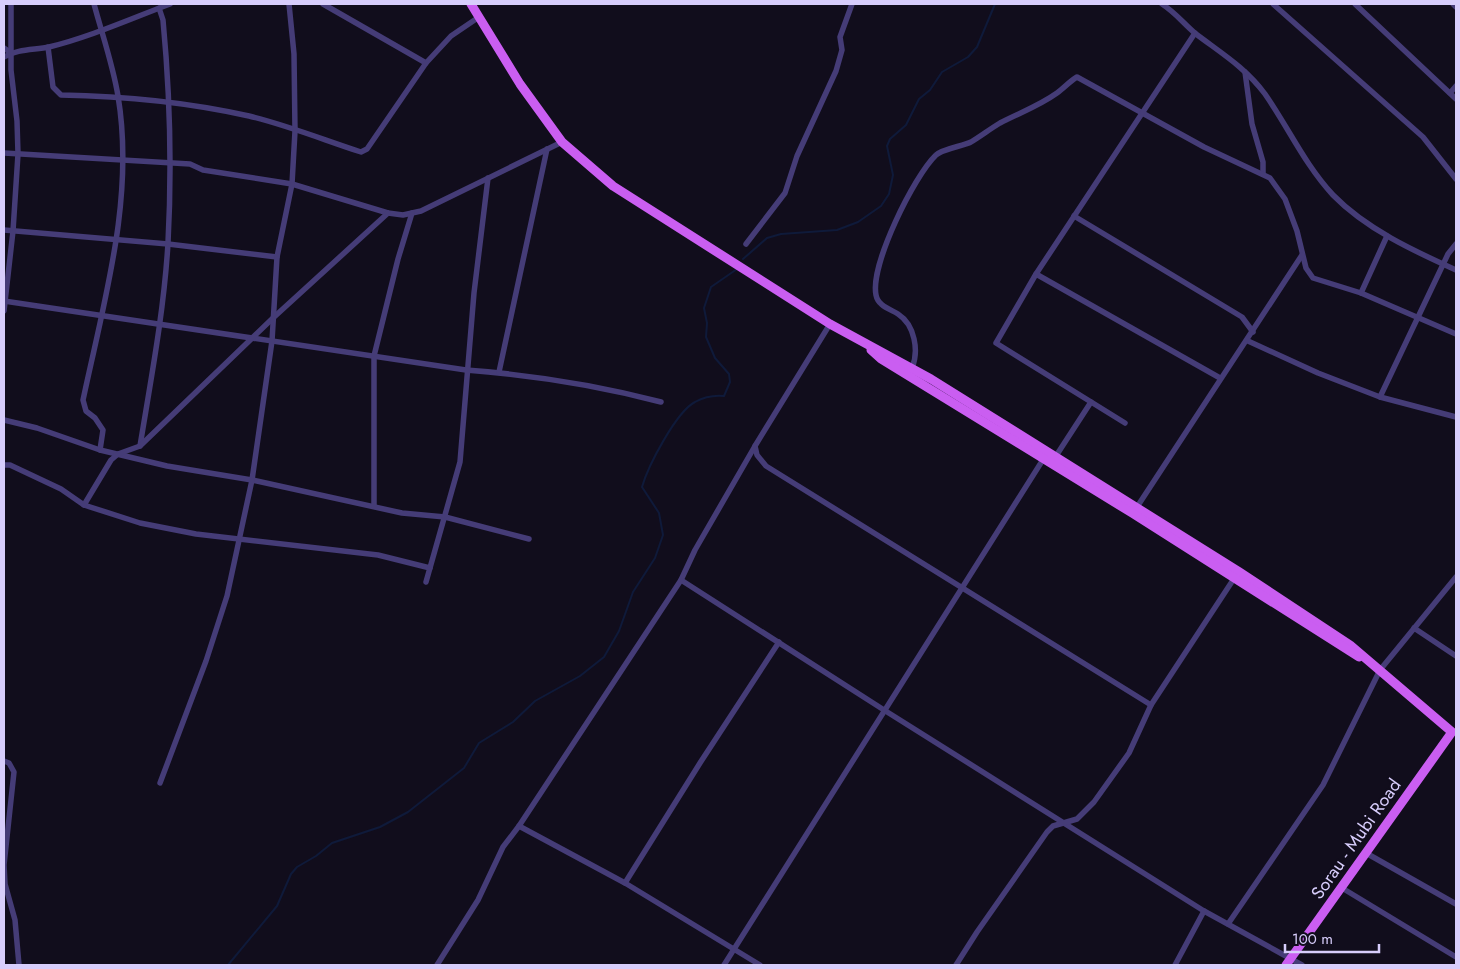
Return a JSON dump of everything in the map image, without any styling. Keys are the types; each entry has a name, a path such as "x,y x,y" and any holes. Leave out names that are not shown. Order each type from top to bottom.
{"main road":[{"path":"471,4 520,84 562,142 613,186 830,324 912,368 1236,575 1380,670 1454,729"},
{"path":"863,343 881,359 1137,507 1236,575"},
{"name":"Sorau - Mubi Road","path":"1288,962 1454,729"}],"street":[{"path":"4,9 10,4"},
{"path":"4,311 13,231 18,154 11,53 10,4"},
{"path":"94,4 118,96 122,160 117,241 84,400 86,411 95,418 103,430 100,450"},
{"path":"4,57 11,53 48,47 101,31 170,4"},
{"path":"160,783 218,624 233,576 238,540 252,480 272,340 277,257 292,184 295,131 294,54 290,4"},
{"path":"323,4 426,63"},
{"path":"746,244 785,193 797,156 836,71 842,50 840,37 852,4"},
{"path":"1162,4 1177,13 1194,33 1244,70 1264,93 1313,170 1334,196 1387,236 1456,270"},
{"path":"1273,4 1281,6 1423,137 1455,175"},
{"path":"1355,4 1456,99"},
{"path":"1453,4 1456,7"},
{"path":"140,446 159,324 168,244 169,101 163,20 159,8"},
{"path":"48,47 53,87 60,95 118,96 169,101 250,116 364,152 426,63 451,36 479,17"},
{"path":"1125,423 996,343 1036,274 1194,33"},
{"path":"4,48 11,53"},
{"path":"1244,70 1252,124 1263,162 1263,173"},
{"path":"912,368 916,351 908,322 878,300 876,288 888,237 911,191 936,154 968,143 1000,124 1030,110 1077,77 1218,154 1263,173 1277,186 1285,199 1297,231 1308,274 1312,278 1361,293 1456,334"},
{"path":"1450,93 1456,86"},
{"path":"4,153 170,162 292,184 388,213 403,215 421,211 562,142"},
{"path":"499,372 547,149"},
{"path":"426,582 460,462 466,370 488,178"},
{"path":"84,505 111,460 118,454 140,446 273,318 388,213"},
{"path":"374,506 374,356 398,259 412,213"},
{"path":"1074,216 1242,317 1253,332"},
{"path":"4,230 168,244 277,257"},
{"path":"1361,293 1387,236"},
{"path":"1380,397 1417,316 1443,264 1456,244"},
{"path":"1137,507 1220,378 1248,341 1302,255"},
{"path":"1036,274 1220,378"},
{"path":"5,302 466,370 499,372 611,389 660,402"},
{"path":"437,965 478,900 503,846 519,826 681,580 699,543 755,446 830,324"},
{"path":"1248,341 1318,373 1380,397 1456,417"},
{"path":"724,965 962,588 1050,457 1091,402"},
{"path":"4,420 37,428 100,450 167,466 252,480 402,513 445,517 528,539"},
{"path":"755,446 757,455 766,466 1151,705"},
{"path":"4,465 10,465 61,489 84,505 140,523 238,540 369,553 430,568"},
{"path":"956,965 1042,837 1053,826 1077,819 1094,802 1136,742 1151,705 1236,575"},
{"path":"1228,924 1323,785 1380,670 1456,577"},
{"path":"681,580 1204,911 1288,962 1302,965"},
{"path":"1414,628 1456,656"},
{"path":"625,883 779,642"},
{"path":"4,761 9,763 14,772 4,865 5,884 15,920 20,965"},
{"path":"519,826 625,883 760,965"},
{"path":"1366,853 1456,904"},
{"path":"1342,888 1456,957"},
{"path":"1175,965 1204,911"}],"waterway":[{"path":"743,259 767,238 781,234 837,230 858,222 881,206 889,194 893,175 887,146 890,139 906,125 919,99 930,90 942,72 968,57 977,47 995,4"},
{"path":"228,965 277,906 291,874 297,867 316,856 332,843 380,827 408,812 464,768 479,743 513,722 535,701 580,676 604,657 619,631 633,592 655,558 663,535 659,513 642,487 650,466 671,428 688,408 695,402 705,398 724,396 730,382 729,374 715,358 706,337 707,323 704,308 711,287 737,269"}]}
